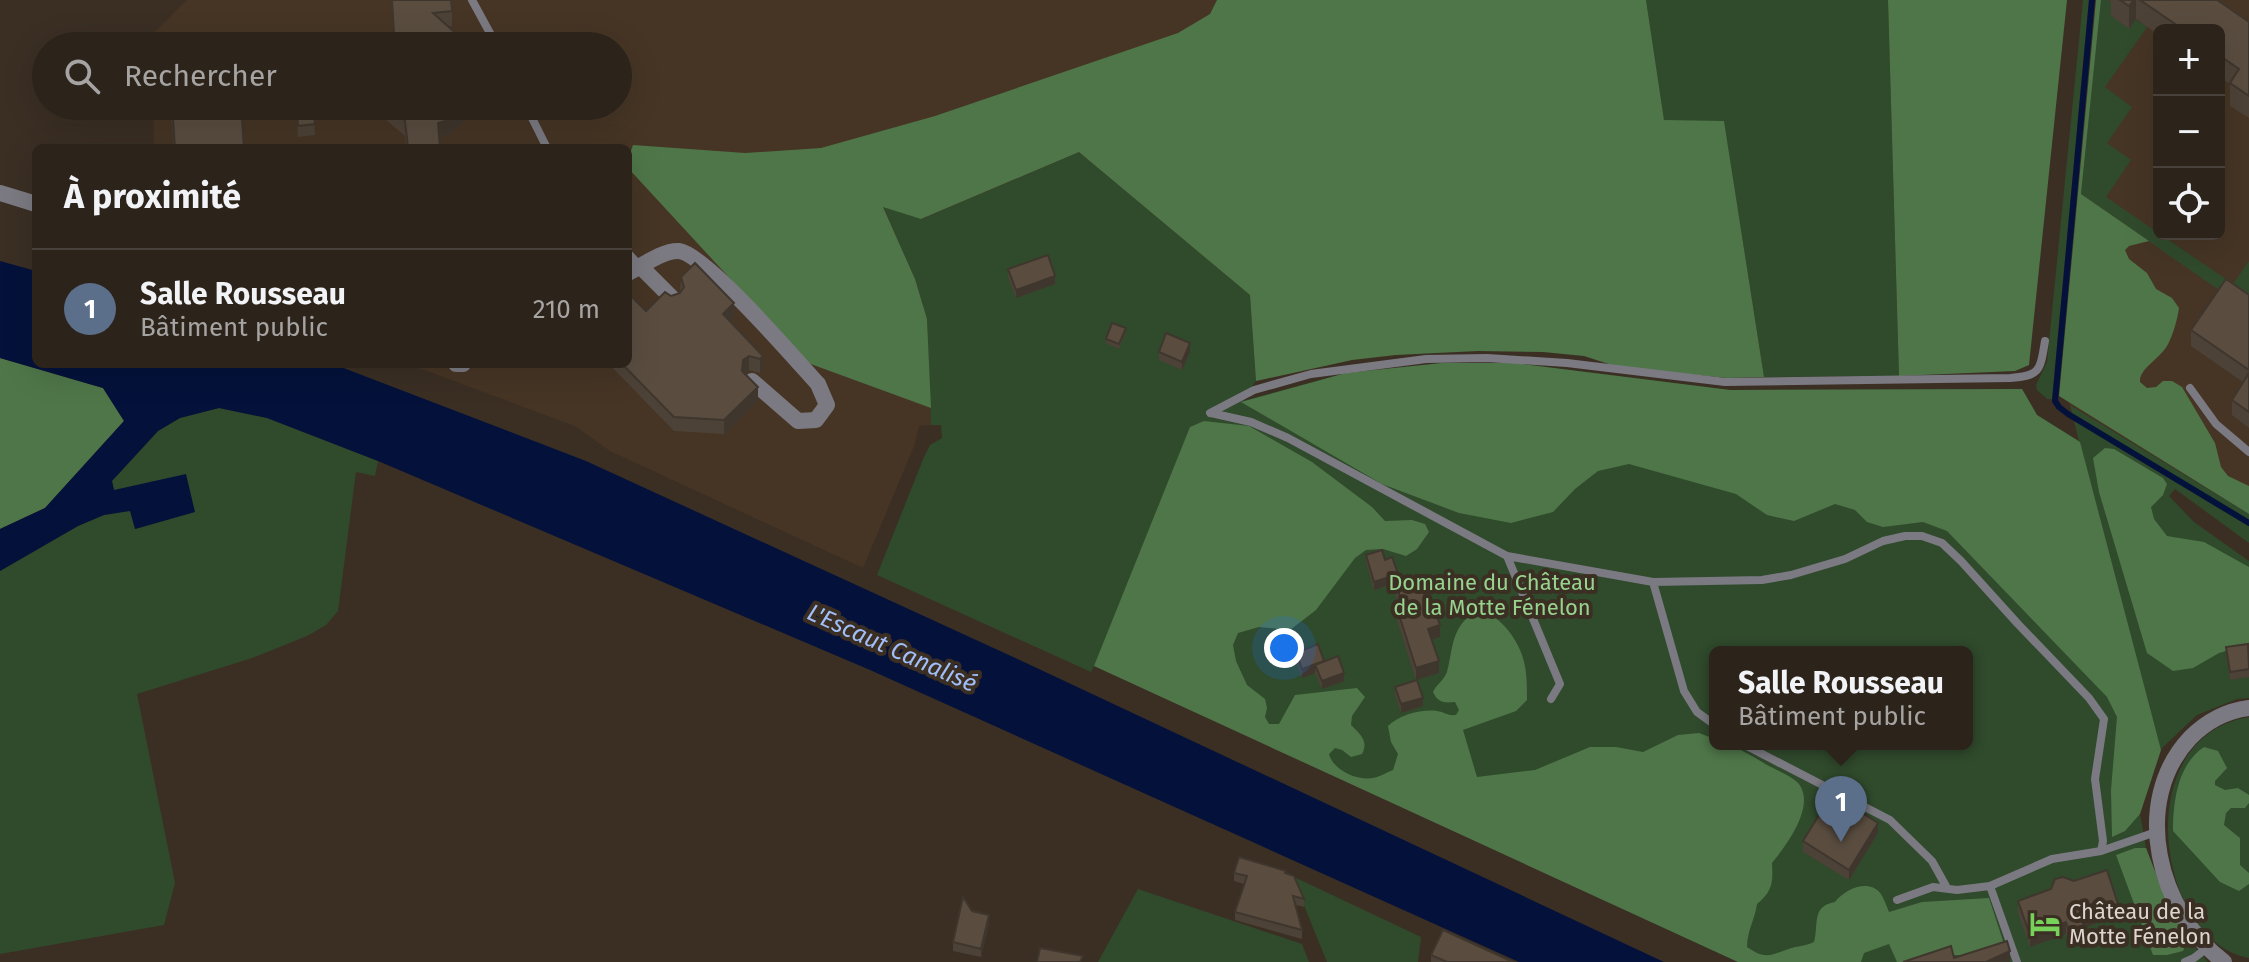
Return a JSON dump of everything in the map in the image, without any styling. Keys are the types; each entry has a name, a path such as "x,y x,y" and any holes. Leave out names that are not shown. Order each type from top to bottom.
{"street":[{"path":"0,193 32,203"},
{"path":"634,270 678,251 693,256 818,384 827,405 816,420 798,421 752,381"},
{"path":"634,270 673,299"},
{"path":"2224,962 2207,948 2190,927 2172,891 2161,859 2156,832 2157,812 2164,779 2179,752 2208,722 2221,715 2249,708"}],"lane":[{"path":"472,0 489,32"},
{"path":"533,120 545,144"},
{"path":"2045,341 2041,365 2036,373 2031,377 2010,378 1725,382 1567,363 1487,358 1426,359 1311,374 1254,390 1210,413 1251,422 1288,438 1507,556 1653,582 1762,580 1845,559 1883,541 1905,536 1922,536 1942,543 2089,698 2104,719 2095,779 2103,841 2101,851"},
{"path":"2190,388 2216,424 2249,452"},
{"path":"1507,556 1560,684 1551,699"},
{"path":"1653,582 1684,691 1697,712 1709,721"},
{"path":"1755,750 1890,820 1932,861 1947,888"},
{"path":"1897,900 1933,887 1990,886 2052,859 2101,851 2156,832"},
{"path":"1990,886 2017,962"},
{"path":"2185,962 2207,948"}],"shaded area":[{"path":"187,0 1303,0 1424,353 1352,360 1256,381 1250,295 927,319 931,425 919,426 914,446 863,568 610,451 575,426 419,368 632,368 632,144 154,144 153,120 632,120 632,32 155,32"},
{"path":"2101,0 2249,0 2249,514 2070,405 2062,390"}],"green space":[{"path":"1217,0 1646,0 1664,120 1724,121 1764,377 1727,378 1618,367 1584,356 1543,352 1478,351 1352,360 1256,381 1250,295 1079,152 921,219 883,207 915,279 927,319 931,408 808,363 632,172 633,145 745,153 821,148 935,116 1178,33 1210,14"},
{"path":"1646,0 1888,0 1899,376 1764,377 1724,122 1664,121"},
{"path":"1888,0 2067,0 2029,365 2015,371 1899,376"},
{"path":"2083,0 2089,0 2052,399 2047,399 2036,385 2047,362"},
{"path":"2096,0 2101,0 2081,194 2149,241 2125,250 2129,259 2147,273 2156,289 2172,298 2179,308 2167,346 2146,369 2140,382 2147,388 2156,387 2163,381 2172,381 2182,387 2215,443 2221,467 2228,476 2249,486 2249,514 2059,396"},
{"path":"2101,0 2108,0 2147,27 2105,87 2132,107 2107,143 2131,160 2106,197 2153,229 2153,240 2169,240 2233,284 2249,261 2249,311 2081,194"},
{"name":"Domaine du Château de la Motte Fénelon","path":"1079,152 1250,295 1256,381 1242,401 1346,373 1442,363 1514,363 1730,390 2022,389 2037,415 2079,441 2070,405 2249,514 2249,543 2175,489 2169,496 2194,522 2249,561 2249,698 2237,699 2197,715 2161,749 2140,814 2146,848 2161,887 2188,939 2208,962 1738,962 1145,688 1094,666 1091,672 877,575 924,457 930,445 942,438 941,425 931,425 927,319 915,279 883,206 922,219"},
{"path":"0,358 103,388 124,421 45,508 0,529"},
{"path":"1442,363 1514,363 1730,390 2022,389 2037,415 2080,442 2161,750 2140,814 2125,831 2112,837 2111,790 2117,717 2107,697 1947,531 1923,522 1883,527 1867,522 1855,510 1835,504 1794,521 1767,515 1736,494 1629,464 1598,471 1553,512 1511,523 1459,513 1382,484 1241,402 1346,373"},
{"path":"219,408 267,418 378,461 375,476 356,472 338,611 326,625 307,636 252,658 137,694 175,883 164,925 0,954 0,571 78,526 104,515 130,510 136,529 194,512 114,490 112,481 158,431 180,418"},
{"path":"1204,421 1249,426 1312,462 1372,507 1385,521 1412,520 1425,524 1429,532 1417,549 1406,556 1383,549 1366,550 1355,558 1316,610 1290,630 1259,627 1238,633 1233,645 1236,661 1247,685 1265,699 1265,717 1269,724 1279,724 1295,695 1357,688 1365,697 1352,716 1351,725 1362,738 1364,749 1362,754 1351,757 1335,748 1329,754 1331,760 1346,773 1360,778 1376,777 1393,770 1398,754 1391,742 1388,726 1418,712 1437,711 1456,715 1459,710 1455,702 1442,702 1433,692 1447,672 1454,638 1460,626 1473,614 1490,615 1511,634 1520,650 1527,681 1527,700 1516,711 1463,730 1477,777 1535,770 1590,747 1616,747 1643,752 1678,735 1699,733 1709,737 1709,750 1742,751 1788,776 1799,784 1803,793 1804,804 1797,826 1772,863 1771,886 1757,904 1747,947 1760,954 1771,955 1814,942 1817,917 1822,907 1864,886 1881,894 1889,912 1922,902 1989,898 2004,944 1999,956 1951,955 1929,962 1897,962 1889,944 1864,953 1861,962 1738,962 1094,666 1190,427"},
{"path":"2105,448 2114,449 2163,478 2167,484 2163,495 2151,507 2154,519 2167,536 2204,542 2249,567 2249,644 2219,653 2193,668 2173,671 2147,653 2099,492 2093,458"},
{"path":"2249,717 2249,958 2217,944 2193,916 2176,880 2168,839 2171,798 2184,761 2210,732"},
{"path":"2204,747 2218,751 2227,768 2215,785 2225,790 2238,788 2249,795 2245,808 2231,808 2226,813 2224,825 2240,838 2240,865 2249,873 2249,884 2239,891 2220,882 2173,831 2176,796 2183,773 2195,754"},
{"path":"2135,848 2146,848 2161,887 2188,939 2183,951 2153,955 2116,855"},
{"path":"1292,876 1421,937 1418,962 1327,962"},
{"path":"1138,889 1302,944 1309,962 1098,962"}],"water":[{"path":"0,261 32,270 32,367 0,358"},
{"name":"L'Escaut Canalisé","path":"34,368 343,368 586,461 1664,962 1519,962 870,670 378,461 267,418 219,408 180,418 158,431 112,481 114,490 186,474 195,512 135,529 130,511 104,515 78,526 0,571 0,529 45,508 124,421 103,388"}],"building":[{"path":"392,0 451,0 452,11 433,13 454,32 394,32"},
{"path":"2120,0 2134,0 2129,6"},
{"path":"2140,0 2217,0 2249,22 2249,96 2230,83 2239,69 2225,59 2225,24 2175,24"},
{"path":"173,120 242,120 244,144 175,144"},
{"path":"298,120 315,120 315,124 298,126"},
{"path":"449,120 438,123 440,144 408,144 405,121"},
{"path":"1048,255 1055,276 1016,290 1008,269"},
{"path":"695,263 734,303 723,314 763,356 760,359 749,356 743,360 742,371 758,387 724,420 674,417 626,368 632,368 632,297 646,311 665,292 671,296 680,293 684,287 681,277"},
{"path":"2226,279 2249,295 2249,370 2191,330"},
{"path":"1112,323 1126,328 1119,344 1106,339"},
{"path":"1166,333 1190,343 1182,362 1159,352"},
{"path":"2249,373 2249,412 2232,400"},
{"path":"1382,550 1385,560 1392,557 1398,574 1374,582 1366,555"},
{"path":"1418,576 1430,611 1434,609 1440,625 1428,629 1439,661 1416,668 1395,602 1401,600 1396,583"},
{"path":"1318,644 1324,661 1302,669 1296,653"},
{"path":"2248,644 2249,669 2230,672 2226,647"},
{"path":"1338,656 1344,673 1322,681 1315,665"},
{"path":"1417,680 1423,698 1401,704 1395,687"},
{"path":"1832,794 1878,823 1849,870 1803,841"},
{"path":"1239,857 1294,876 1304,899 1293,896 1302,930 1235,912 1247,876 1234,873"},
{"path":"2107,870 2118,904 2080,917 2084,926 2069,931 2066,922 2030,935 2018,901 2051,889 2055,879 2063,877 2074,881"},
{"path":"963,897 972,911 989,915 981,949 953,942"},
{"path":"1443,930 1513,962 1447,962 1431,955"},
{"path":"2007,941 2010,951 1986,962 1903,962 1951,946 1954,958"},
{"path":"1040,948 1083,956 1080,962 1037,962"}],"waterway":[{"path":"2092,0 2055,401 2068,414 2249,523"}],"place":[{"name":"Salle Rousseau","path":"1841,842"},
{"name":"Château de la Motte Fénelon","path":"2045,924"}]}
